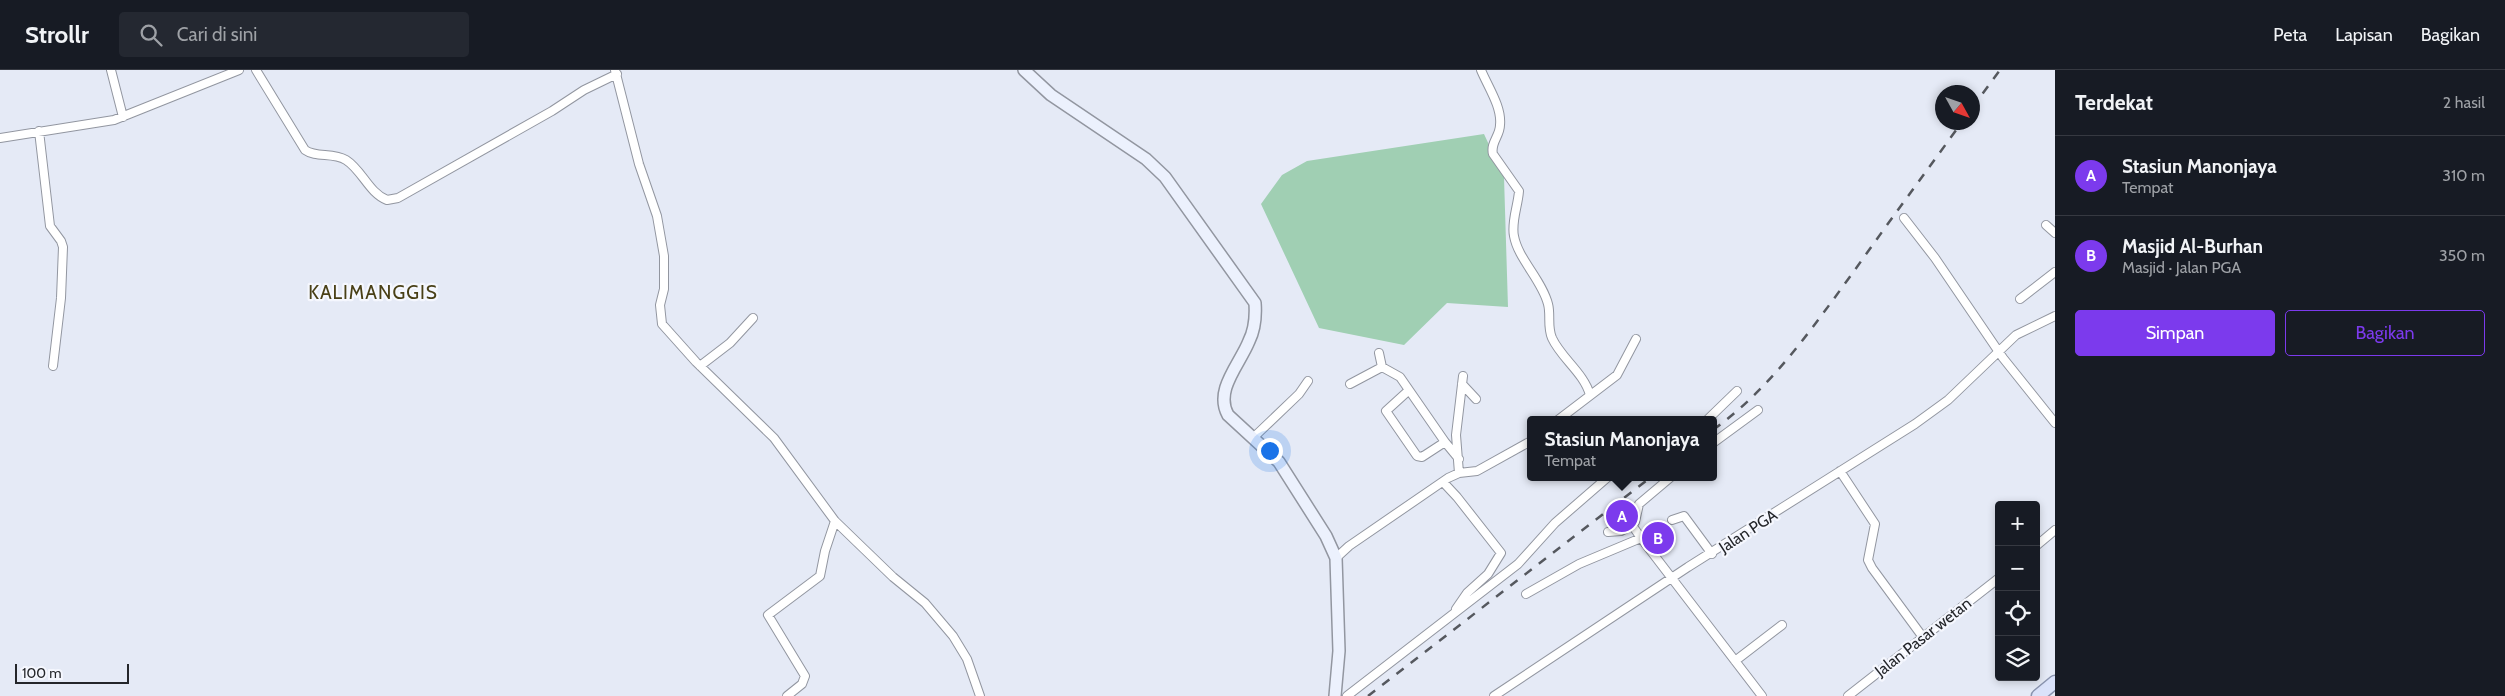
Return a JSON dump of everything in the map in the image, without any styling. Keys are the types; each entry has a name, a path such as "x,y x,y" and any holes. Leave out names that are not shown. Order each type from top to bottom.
{"main road":[{"path":"1024,70 1051,95 1146,159 1165,177 1247,290 1254,303 1256,317 1254,328 1250,340 1226,387 1223,407 1228,415 1279,462 1298,489 1326,536 1336,558 1340,651 1335,696"},
{"path":"2038,696 2055,682"}],"street":[{"path":"111,70 123,117"},
{"path":"0,138 100,123 123,117 239,70"},
{"path":"256,70 305,150 311,153 337,156 346,160 379,195 387,200 398,198 552,112 584,90 616,72 639,164 657,216 664,264 664,289 660,305 662,324 700,366 774,438 835,520 893,577 926,603 953,636 967,659 980,696"},
{"path":"1481,70 1496,104 1500,122 1500,130 1492,148 1492,154 1519,191 1518,210 1513,225 1514,238 1541,283 1549,306 1549,330 1552,339 1584,382 1590,395"},
{"path":"39,131 49,198 50,226 61,241 63,248 61,298 53,366"},
{"path":"1904,218 1935,258 1996,353 2055,423"},
{"path":"2046,225 2055,233"},
{"path":"2020,299 2055,272"},
{"name":"Jalan PGA","path":"1494,696 1672,578 1915,424 1942,405 1996,353 2021,332 2055,316"},
{"path":"700,366 730,343 753,318"},
{"path":"1563,416 1619,372 1636,339"},
{"path":"1379,353 1382,367"},
{"path":"1350,384 1382,367"},
{"path":"1382,367 1400,376 1408,391 1459,459"},
{"path":"1460,473 1456,435 1462,380 1476,400"},
{"path":"1254,437 1299,394 1308,381"},
{"path":"1408,391 1386,411 1417,456 1422,457 1445,442"},
{"path":"1711,416 1738,391"},
{"path":"1717,440 1758,410"},
{"path":"1336,558 1349,546 1443,482 1460,473 1476,471 1527,442"},
{"path":"1840,471 1875,524 1868,560 1922,636"},
{"path":"1347,696 1386,668 1452,614 1518,564 1556,523 1603,481"},
{"path":"1608,532 1621,531 1632,525 1635,522 1639,504 1665,481"},
{"path":"1443,482 1457,496 1501,553 1488,574 1467,593 1452,614"},
{"path":"1672,520 1684,516 1712,554"},
{"path":"787,696 802,684 805,676 768,615 820,576 824,551 835,520"},
{"path":"1632,525 1762,696"},
{"path":"2040,543 2055,530"},
{"path":"1526,594 1579,564 1641,538"},
{"name":"Jalan Pasar wetan","path":"1848,696 1922,636 1995,581"},
{"path":"1735,661 1782,625"}],"green space":[{"path":"1484,134 1504,177 1508,307 1447,303 1404,345 1319,328 1261,204 1282,175 1307,161"}],"railway":[{"path":"1980,97 2000,70"},
{"path":"1717,427 1753,396 1805,337 1956,130"},
{"path":"1368,696 1646,481"}],"place":[{"name":"Stasiun Manonjaya","path":"1622,516"},
{"name":"Masjid Al-Burhan","path":"1658,538"}],"district":[{"name":"KALIMANGGIS","path":"373,292"}]}
